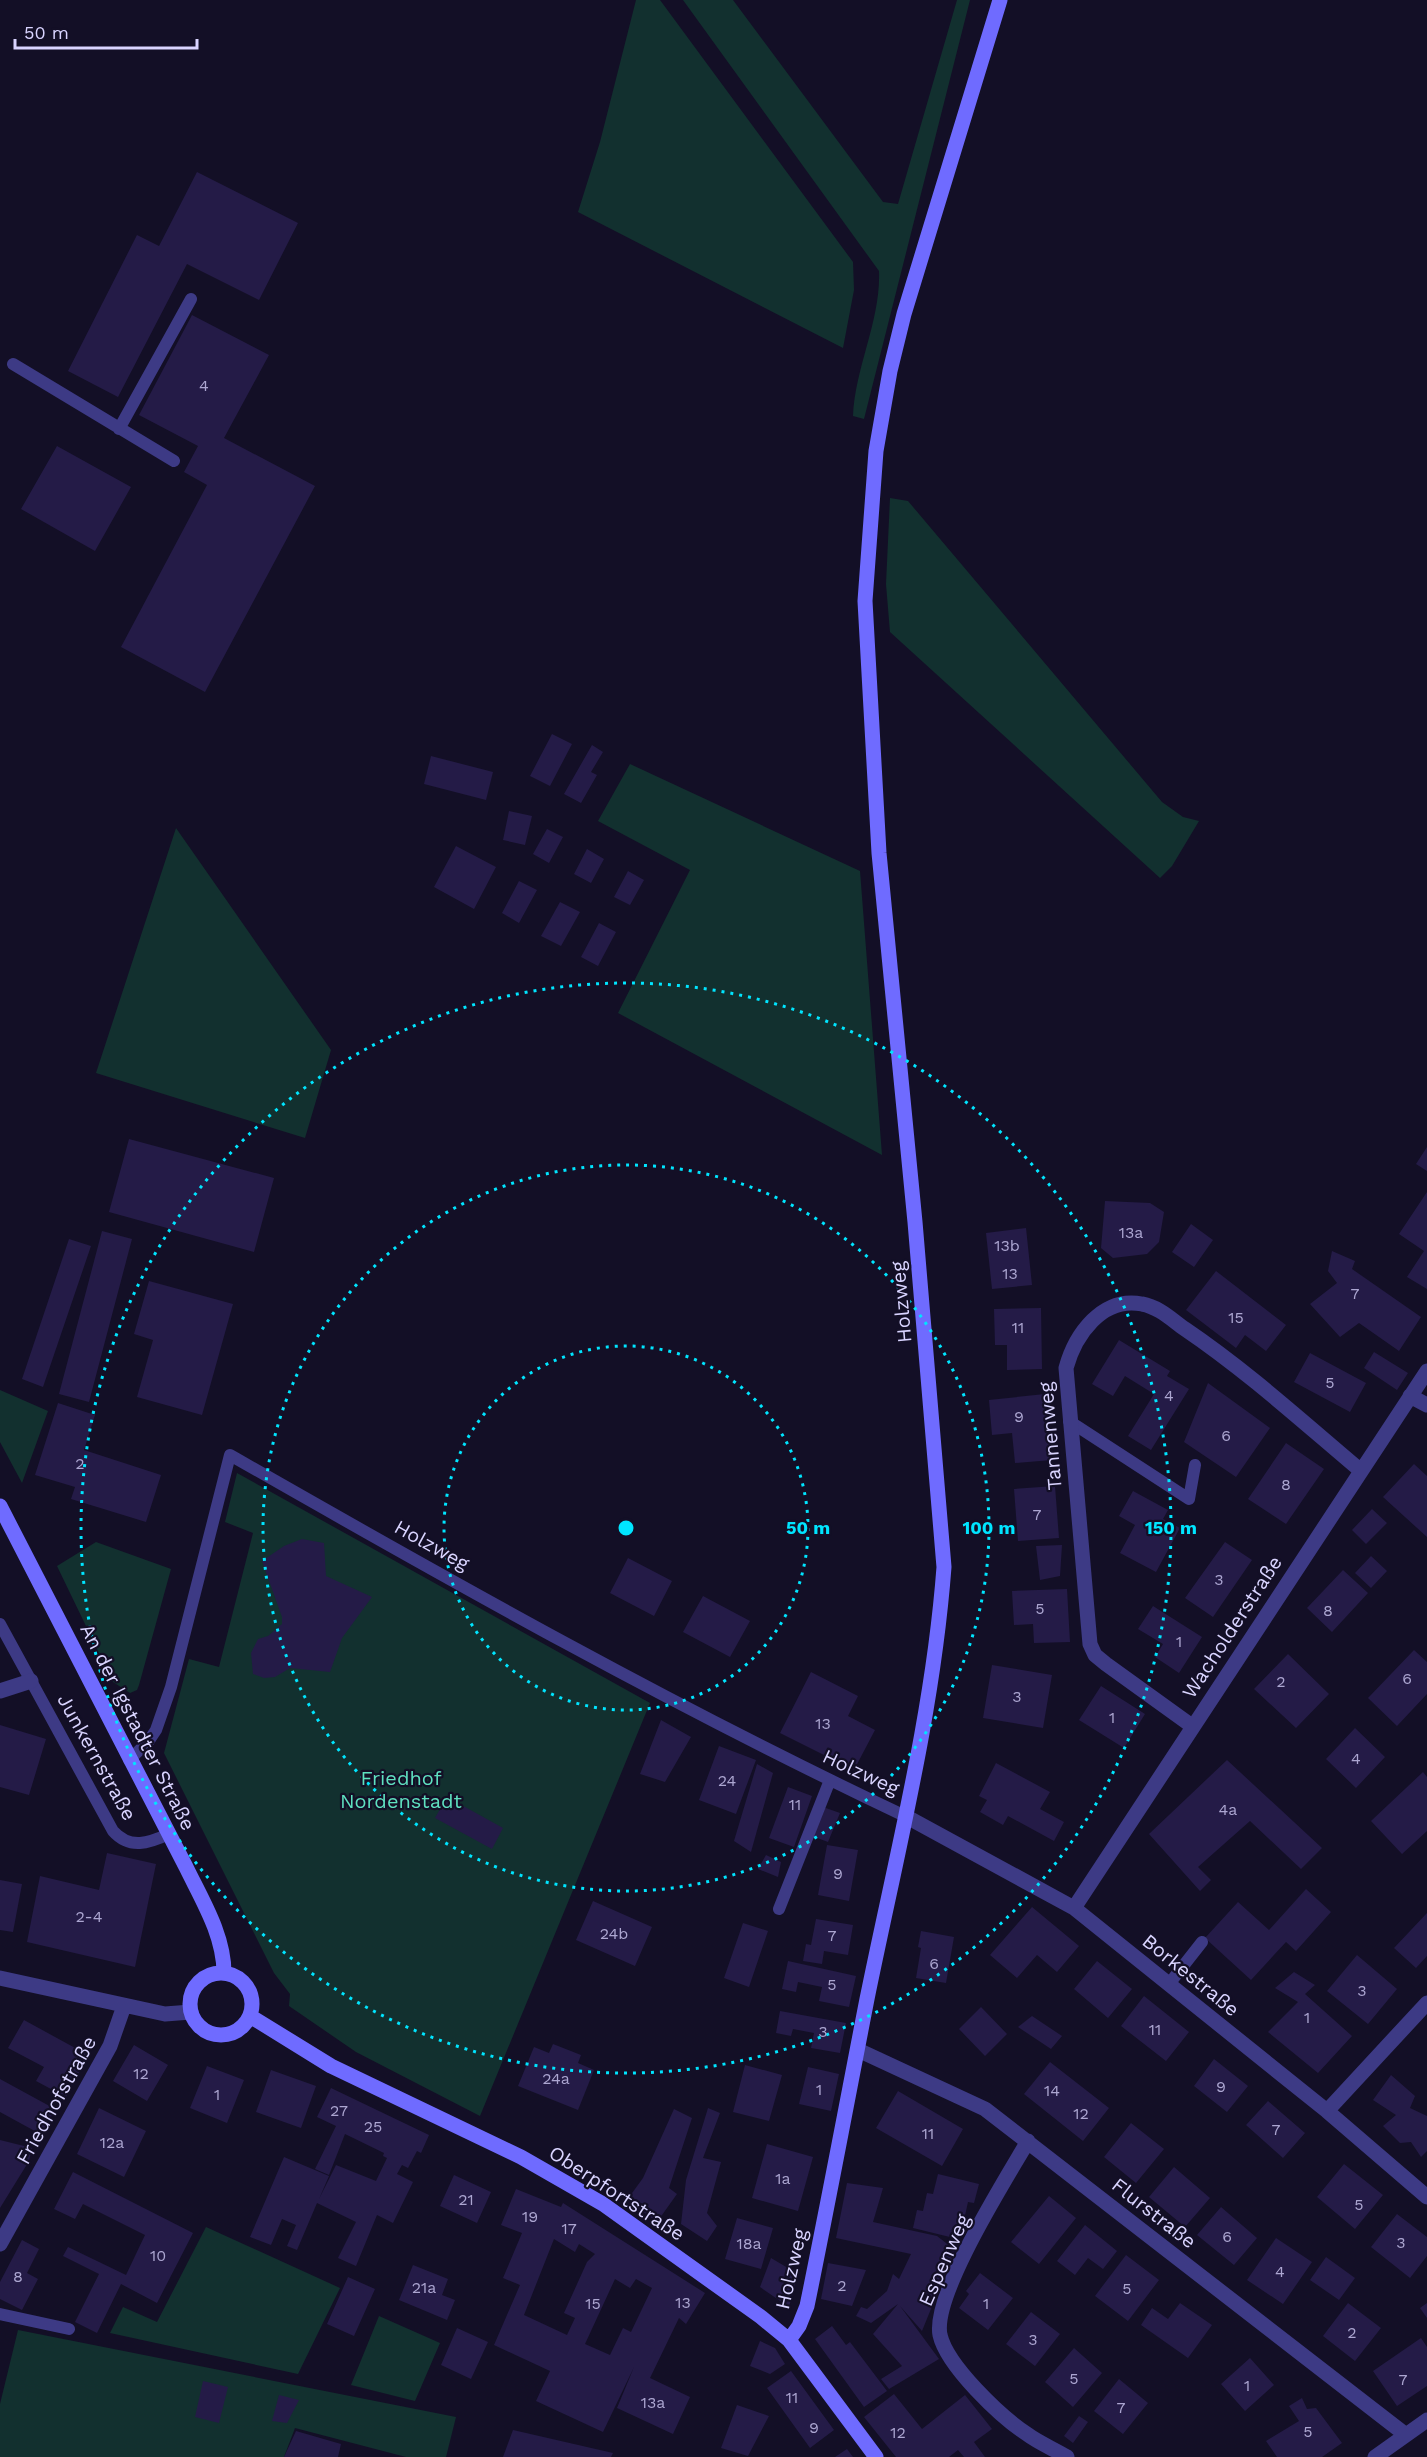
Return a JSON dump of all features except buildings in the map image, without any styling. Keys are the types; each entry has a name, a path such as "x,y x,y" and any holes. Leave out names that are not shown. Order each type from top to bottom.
{"main road":[{"name":"Holzweg","path":"789,2340 799,2326 807,2306 907,1817 933,1670 944,1567 915,1222 879,853 865,601 876,451 890,371 904,314 1000,0"},
{"name":"An der Igstadter Straße","path":"0,1506 212,1921 223,1955 224,1973"},
{"path":"224,1973 238,1978 248,1988 253,2000 250,2016 239,2030 218,2036 202,2029 191,2012 190,1999 198,1983 208,1976 224,1973"},
{"name":"Oberpfortstraße","path":"250,2016 331,2066 512,2152 603,2204 727,2292 789,2340 876,2457"}],"street":[{"name":"Tannenweg","path":"1192,1726 1106,1664 1095,1654 1090,1644 1066,1368 1080,1333 1106,1311 1125,1304 1141,1304 1156,1309 1204,1342 1360,1470"},
{"name":"Wacholderstraße","path":"1074,1908 1427,1371"},
{"path":"1410,1396 1427,1405"},
{"path":"0,1691 31,1681"},
{"name":"Borkestraße","path":"907,1817 1074,1908 1327,2111 1427,2197"},
{"path":"0,1978 165,2014 191,2012"},
{"path":"1327,2111 1427,2003"},
{"name":"Friedhofstraße","path":"0,2244 110,2046 124,2006"},
{"name":"Flurstraße","path":"858,2050 985,2109 1406,2435"},
{"name":"Espenweg","path":"1028,2141 972,2240 941,2309 940,2337 949,2354 982,2394 1026,2434 1067,2457"},
{"path":"1375,2457 1427,2420"}],"lane":[{"path":"119,429 191,299"},
{"path":"13,364 174,461"},
{"path":"1069,1421 1189,1499 1195,1465"},
{"name":"Holzweg","path":"129,1760 148,1742 156,1730 167,1697 230,1455 526,1621 791,1762 907,1817"},
{"name":"Junkernstraße","path":"0,1624 113,1832 124,1840 143,1845 169,1834"},
{"path":"779,1909 830,1780"},
{"path":"1169,1984 1202,1942"},
{"path":"0,2313 69,2329"}],"green space":[{"path":"636,0 660,0 853,262 854,290 843,348 578,212 600,142"},
{"path":"683,0 733,0 883,202 898,204 957,0 970,0 864,419 853,416 858,380 876,307 879,271"},
{"path":"890,498 908,501 1162,802 1183,817 1199,821 1172,866 1160,878 890,632 886,584"},
{"path":"630,764 860,871 882,1155 618,1013 690,870 598,821"},
{"path":"176,828 331,1050 305,1138 96,1073"},
{"path":"0,1390 48,1411 22,1483 0,1442"},
{"name":"Friedhof Nordenstadt","path":"237,1473 650,1703 480,2116 356,2052 289,2006 290,1994 274,1973 164,1753 189,1659 219,1667 253,1533 225,1522"},
{"path":"96,1542 171,1569 139,1685 137,1690 130,1693 113,1682 57,1566"},
{"path":"206,2227 340,2288 298,2374 110,2333 123,2307 157,2322"},
{"path":"379,2316 440,2343 415,2401 351,2385"},
{"path":"18,2330 456,2417 446,2457 406,2457 295,2428 284,2457 0,2457 0,2404"}]}
